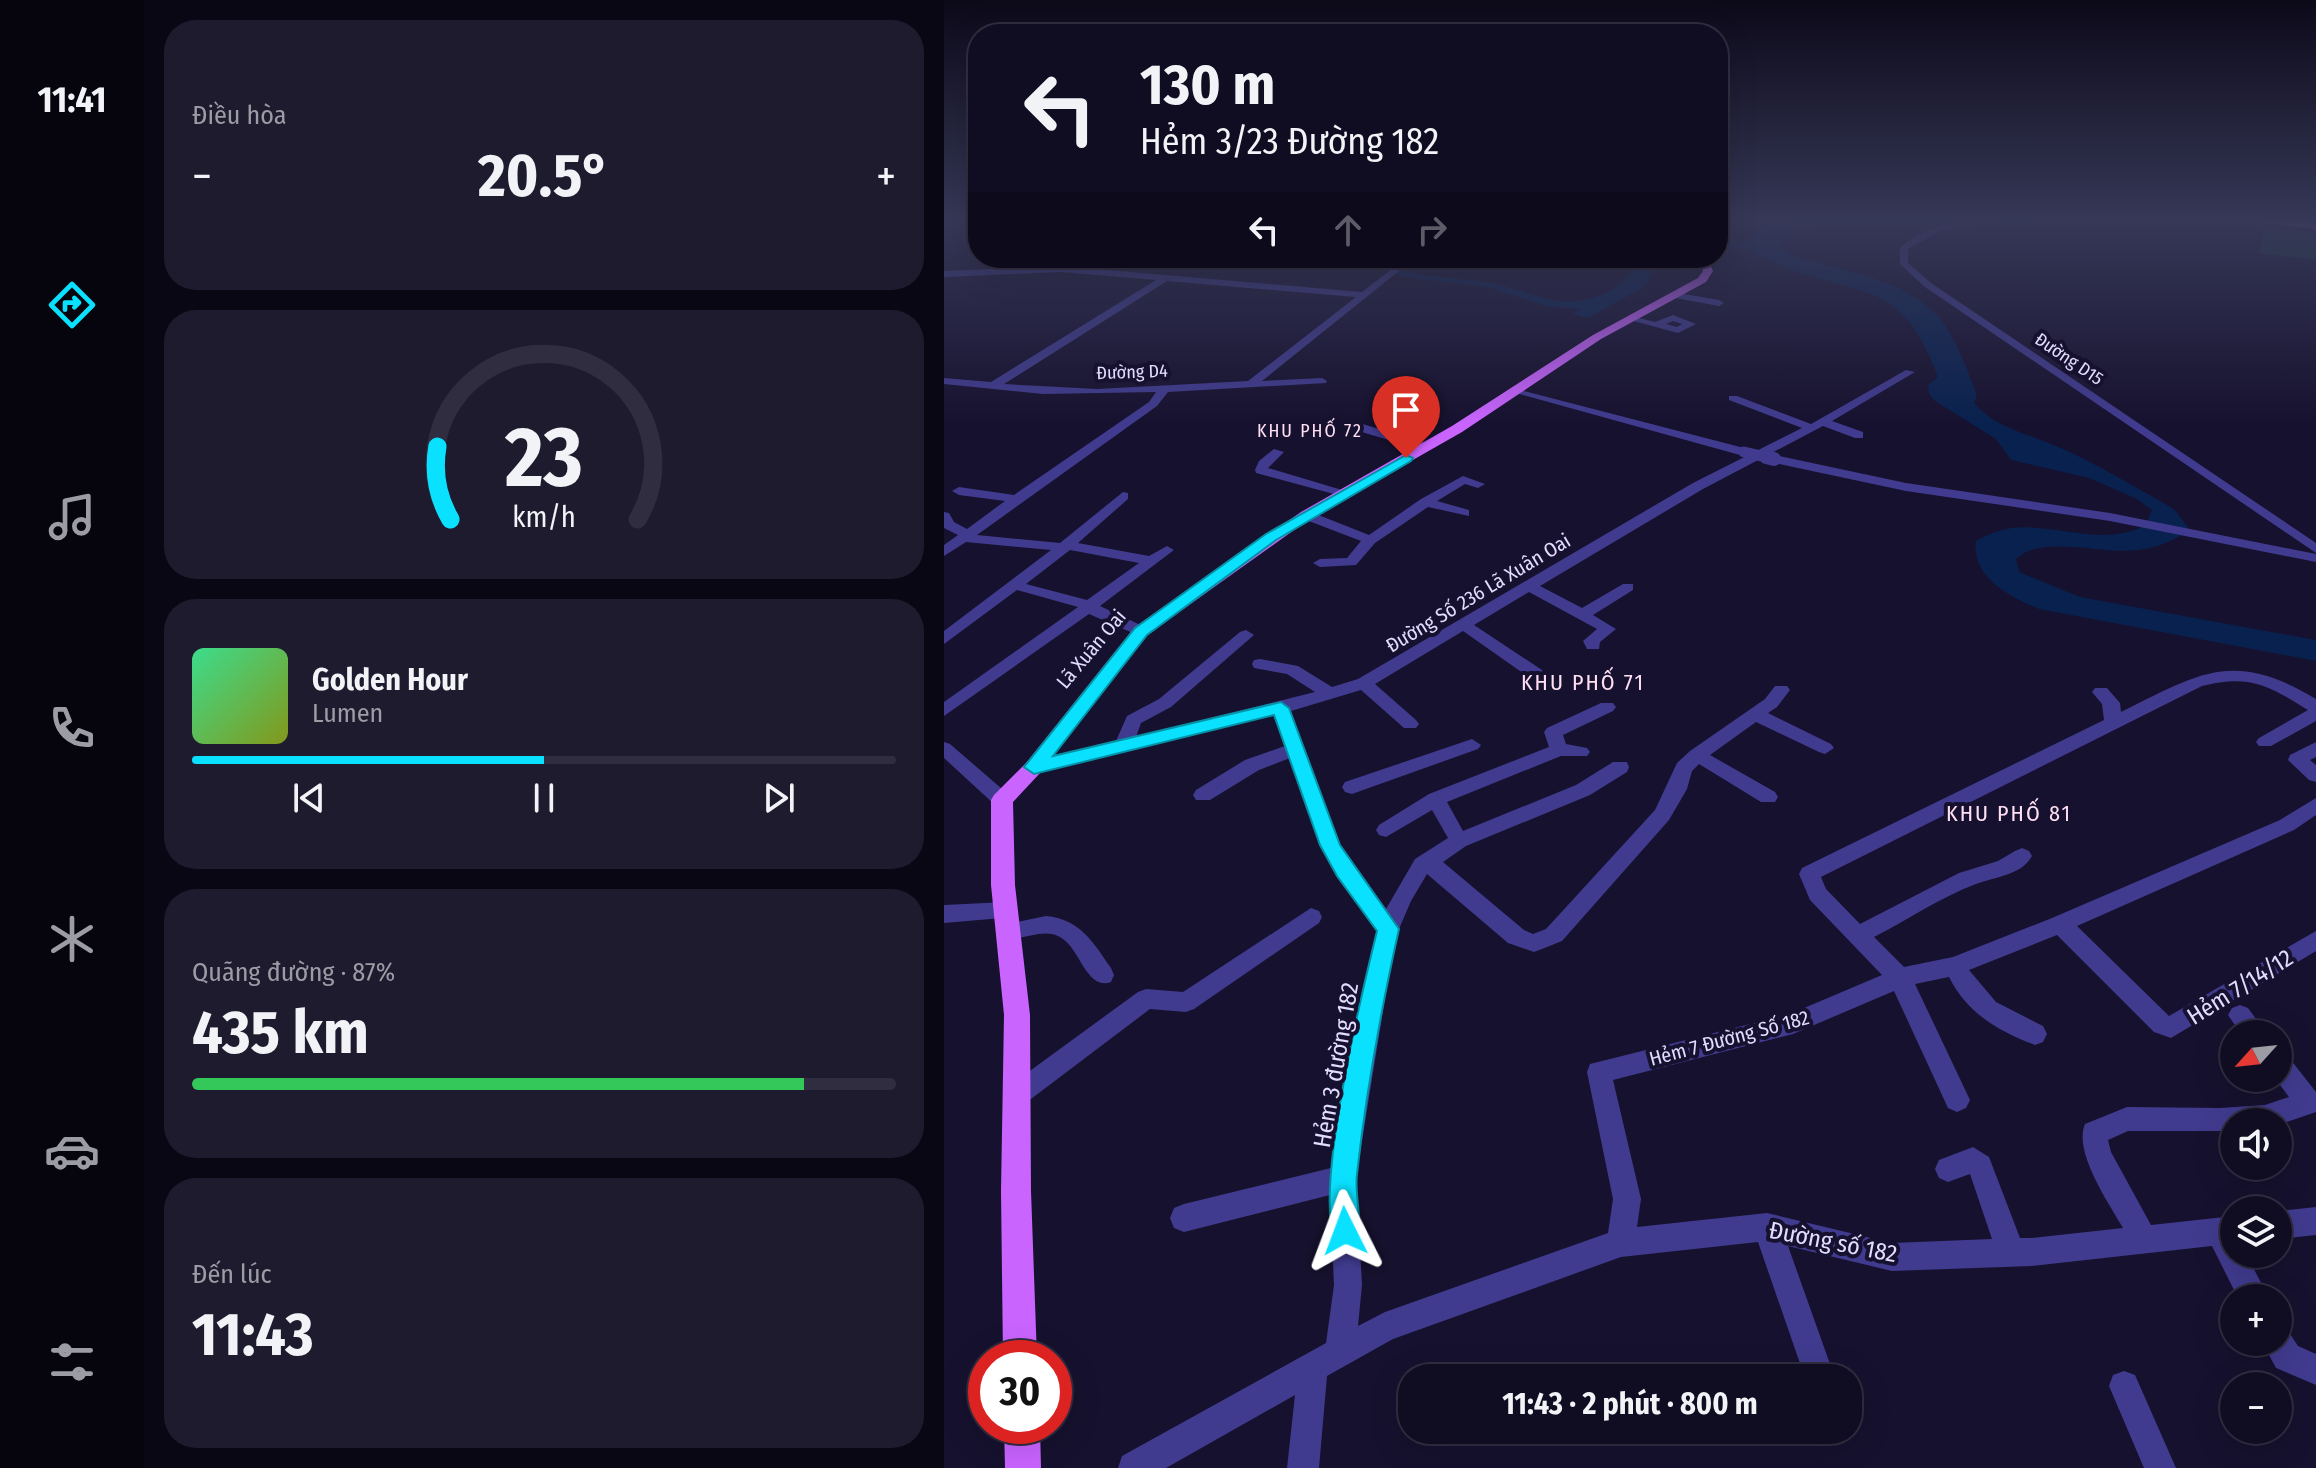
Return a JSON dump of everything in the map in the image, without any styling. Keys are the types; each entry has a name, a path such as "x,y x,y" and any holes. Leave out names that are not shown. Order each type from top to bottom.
{"main road":[{"name":"Lã Xuân Oai","path":"1002,800 1034,767 1141,631 1306,515 1426,447 1597,337 1686,288"},
{"path":"1002,800 1008,921 1017,1015 1020,1340"},
{"path":"1022,1444 1023,1468"}],"street":[{"path":"993,386 1150,288"},
{"path":"1276,288 1364,295"},
{"path":"1251,384 1372,288"},
{"name":"Đường D15","path":"1927,288 2315,556"},
{"path":"1673,295 1719,303"},
{"path":"1631,319 1656,325"},
{"name":"Đường Số 236 Lã Xuân Oai","path":"1034,767 1281,708 1364,683 1698,486 1817,425 1910,372"},
{"name":"Đường D4","path":"944,381 1082,392 1322,381"},
{"path":"944,552 1153,404 1164,389"},
{"path":"1516,390 1744,452 1906,487 2110,517 2315,556"},
{"path":"1733,398 1859,435"},
{"path":"1359,427 1426,447"},
{"path":"1278,452 1260,469 1345,493"},
{"path":"1320,563 1353,561 1370,540 1426,502 1461,481 1478,484"},
{"path":"959,491 1017,499"},
{"path":"944,639 1065,546 1123,496"},
{"path":"1426,502 1464,513"},
{"path":"1306,515 1370,540"},
{"path":"944,516 948,525 966,537 1065,546 1152,561"},
{"path":"944,710 1167,550"},
{"path":"1014,585 1090,607 1141,631"},
{"path":"1529,586 1608,629 1591,641 1593,646"},
{"path":"1583,614 1628,587"},
{"path":"1464,625 1536,674"},
{"path":"1122,748 1133,720 1165,703 1246,635"},
{"path":"1260,664 1292,670 1329,693"},
{"path":"1957,1100 1900,978 1817,894 1809,874 2196,682 2226,673 2248,673 2283,687 2316,710 2265,742"},
{"path":"1364,683 1410,724"},
{"path":"1422,865 1437,868 1516,937 1534,943 1544,939 1562,927 1662,815 1677,789 1684,768 1697,755 1771,703 1781,690"},
{"path":"2101,692 2111,703 2113,723"},
{"path":"1386,830 1436,799 1556,741 1607,707"},
{"path":"1281,708 1330,845 1344,870 1388,929"},
{"path":"1755,714 1825,748"},
{"path":"1556,741 1581,752"},
{"path":"1352,787 1472,745"},
{"path":"2316,748 2297,757 2316,775"},
{"path":"1203,795 1252,765 1295,749"},
{"path":"946,751 1002,800"},
{"path":"1697,755 1768,797"},
{"path":"1422,865 1459,841 1583,790 1620,767"},
{"path":"1436,799 1459,841"},
{"path":"1900,978 1955,966 2060,924 2287,825 2316,805"},
{"path":"1858,935 1966,879 2005,867 2022,856"},
{"name":"Hẻm 3 đường 182","path":"1303,1468 1326,1359 1348,1285 1343,1178 1374,992 1388,929 1401,898 1422,865"},
{"path":"944,914 1055,924 1072,929 1103,975"},
{"path":"1018,1094 1146,999 1186,1002 1311,917"},
{"name":"Hẻm 7/14/12","path":"2060,924 2162,1025 2171,1027 2316,940"},
{"path":"1955,966 1973,996 2001,1021 2035,1034"},
{"name":"Hẻm 7 Đường Số 182","path":"1621,1243 1627,1199 1599,1072 1793,1024 1900,978"},
{"path":"2144,1240 2098,1155 2094,1133 2127,1119 2265,1117 2313,1101 2292,1078"},
{"path":"1948,1169 1973,1160 1980,1166 2011,1253"},
{"path":"1184,1218 1343,1178"},
{"path":"2292,1224 2316,1221"},
{"path":"1767,1227 1815,1364"},
{"name":"Đường số 182","path":"1326,1359 1385,1327 1621,1243 1767,1227 1892,1257 2011,1253 2220,1232"},
{"path":"2286,1356 2316,1370"},
{"path":"1134,1468 1326,1359"},
{"path":"2124,1386 2160,1468"}],"water":[{"path":"1490,288 1508,288 1556,301 1570,301 1604,294 1615,288 1643,288 1588,318 1573,314 1580,309 1546,306"},
{"path":"1852,288 1896,288 1925,304 1951,335 1977,395 1974,403 1983,412 2004,425 2088,461 2162,502 2175,510 2190,530 2166,543 2138,550 2041,548 2016,559 2019,572 2080,597 2316,640 2316,661 2039,609 1995,584 1986,575 1976,554 1976,541 1984,537 1998,531 2028,527 2096,535 2129,532 2146,525 2152,510 2137,499 2089,478 2011,460 1996,439 1935,401 1929,394 1928,385 1938,377 1910,323 1894,307"}],"waterway":[{"path":"1520,291 1547,302"}],"district":[{"name":"KHU PHỐ 72","path":"1310,431"},
{"name":"KHU PHỐ 71","path":"1583,682"},
{"name":"KHU PHỐ 81","path":"2009,813"}],"route":[{"path":"1345,1231 1343,1178 1374,992 1388,929 1344,870 1330,845 1281,708 1034,767 1141,631 1271,537 1406,458"}]}
